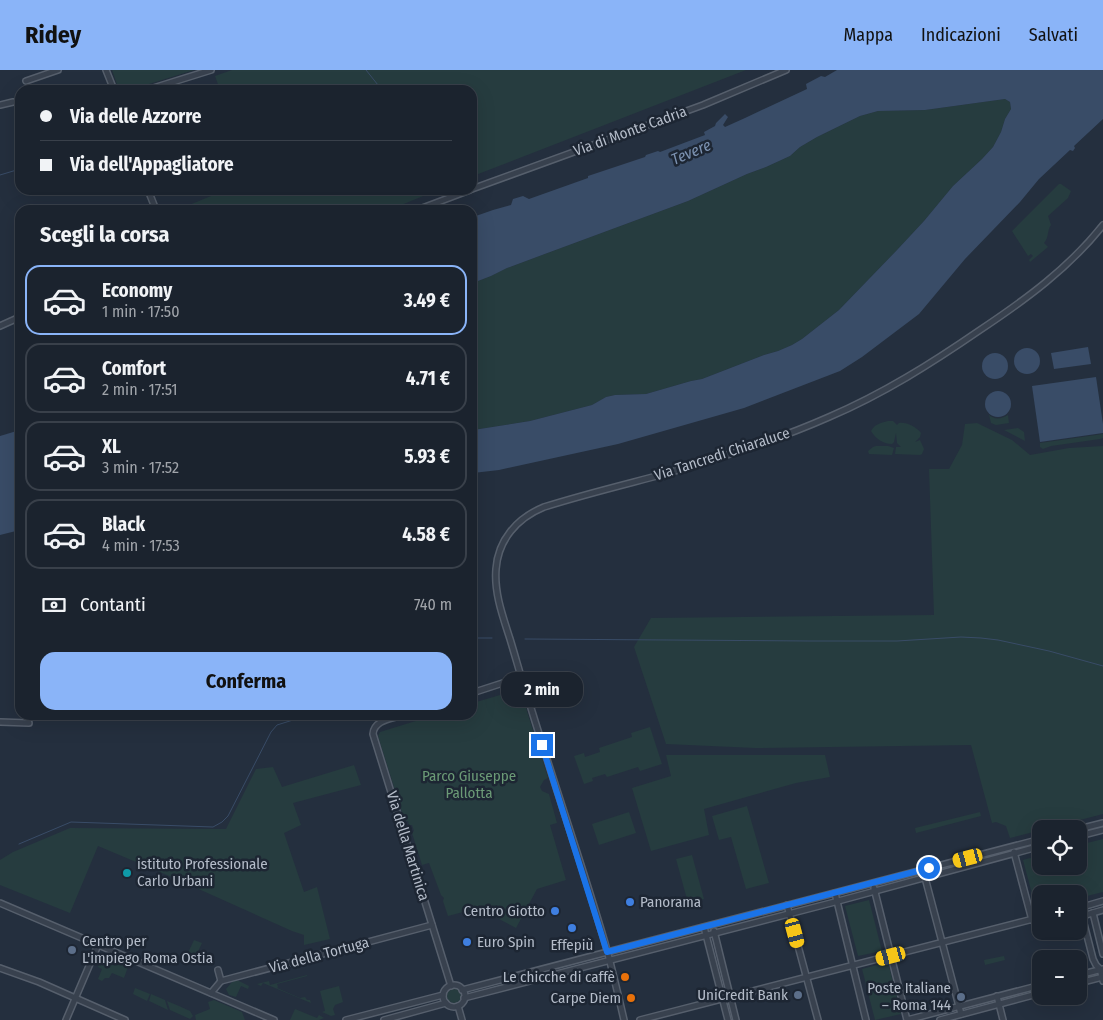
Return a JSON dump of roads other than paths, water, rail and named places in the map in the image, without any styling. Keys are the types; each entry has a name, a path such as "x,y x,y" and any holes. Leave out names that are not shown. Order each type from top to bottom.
{"street":[{"path":"26,81 58,70"},
{"path":"106,70 112,85"},
{"path":"163,85 211,70"},
{"name":"Via di Monte Cadria","path":"477,188 703,105 786,70"},
{"path":"0,105 13,102"},
{"name":"Via di Monte Cadria","path":"430,205 458,195"},
{"name":"Via Tancredi Chiaraluce","path":"624,1020 610,961 500,608 495,579 496,562 500,548 509,532 518,522 534,512 556,503 748,448 819,422 870,399 921,369 1048,282 1069,263 1103,225"},
{"path":"0,326 15,319"},
{"path":"477,691 521,677"},
{"name":"Via della Martinica","path":"385,720 374,727 373,734 451,986"},
{"path":"0,722 29,723"},
{"path":"1087,827 1103,823"},
{"path":"1087,834 1103,830"},
{"path":"462,990 1032,841"},
{"path":"640,1020 1032,920 1013,846"},
{"path":"464,998 790,914 1032,849"},
{"path":"923,870 960,1014"},
{"path":"872,883 908,1020 1032,987"},
{"path":"835,893 866,1020"},
{"path":"1087,906 1103,901"},
{"path":"0,903 274,1020"},
{"path":"787,905 818,1020"},
{"path":"1087,914 1103,910"},
{"path":"1093,913 1103,954"},
{"name":"Via della Tortuga","path":"221,981 432,925"},
{"path":"712,925 736,1020"},
{"path":"704,927 728,1020"},
{"path":"1087,938 1093,959 1096,965 1102,969"},
{"path":"66,1020 98,945"},
{"path":"1087,981 1103,978 1103,963"},
{"path":"551,967 554,976"},
{"path":"0,968 126,1020"},
{"path":"1087,973 1102,969"},
{"path":"211,993 221,981 218,970"},
{"path":"504,979 506,988"},
{"path":"457,986 462,990 464,998 462,1003 458,1006 452,1006 446,1003 443,995 446,988 457,986"},
{"path":"346,1020 443,995"},
{"path":"940,1020 1032,995"},
{"path":"997,996 1003,1020"},
{"path":"384,1020 446,1003"},
{"path":"458,1006 462,1020"},
{"path":"391,1008 394,1018"}],"water":[{"name":"Tevere","path":"837,70 1103,70 1103,119 1074,146 1073,151 1070,150 1039,179 1020,202 965,259 919,314 862,357 840,371 744,408 618,444 499,470 477,473 477,429 530,421 592,405 606,397 646,394 702,379 778,351 802,339 839,310 924,221 953,186 993,147 1011,109 1010,102 1005,99 925,110 878,111 860,116 817,137 800,147 790,156 688,201 507,268 477,281 477,216 511,205 513,199 523,196 529,199 705,135 704,132 715,126 725,114 728,117 723,125 725,127 807,89 806,84 821,76 825,77"},
{"path":"1088,347 1091,364 1054,369 1051,353"},
{"path":"1027,348 1036,352 1040,361 1036,370 1027,374 1018,370 1014,361 1018,352"},
{"path":"995,353 1004,357 1008,366 1004,375 995,379 986,375 982,366 986,357"},
{"path":"1096,377 1103,433 1040,442 1032,386"},
{"path":"998,391 1007,395 1011,404 1007,413 998,417 989,413 985,404 989,395"},
{"path":"15,432 15,531 0,535 0,436"}],"waterway":[{"path":"366,70 378,85"},
{"path":"0,175 15,170"},
{"path":"525,639 897,641 961,637 998,640 1049,651 1103,666"},
{"path":"477,638 492,638"},
{"path":"19,844 71,822 213,827 228,816 271,732 277,725 293,720"}],"place":[{"name":"istituto Professionale Carlo Urbani","path":"127,873"},
{"name":"Panorama","path":"630,902"},
{"name":"Centro Giotto","path":"555,911"},
{"name":"Effepiù","path":"572,928"},
{"name":"Euro Spin","path":"467,942"},
{"name":"Centro per L'impiego Roma Ostia","path":"72,950"},
{"name":"Le chicche di caffè","path":"625,977"},
{"name":"UniCredit Bank","path":"798,995"},
{"name":"Poste Italiane – Roma 144","path":"961,997"},
{"name":"Carpe Diem","path":"631,998"}],"park label":[{"name":"Parco Giuseppe Pallotta","path":"469,784"}]}
